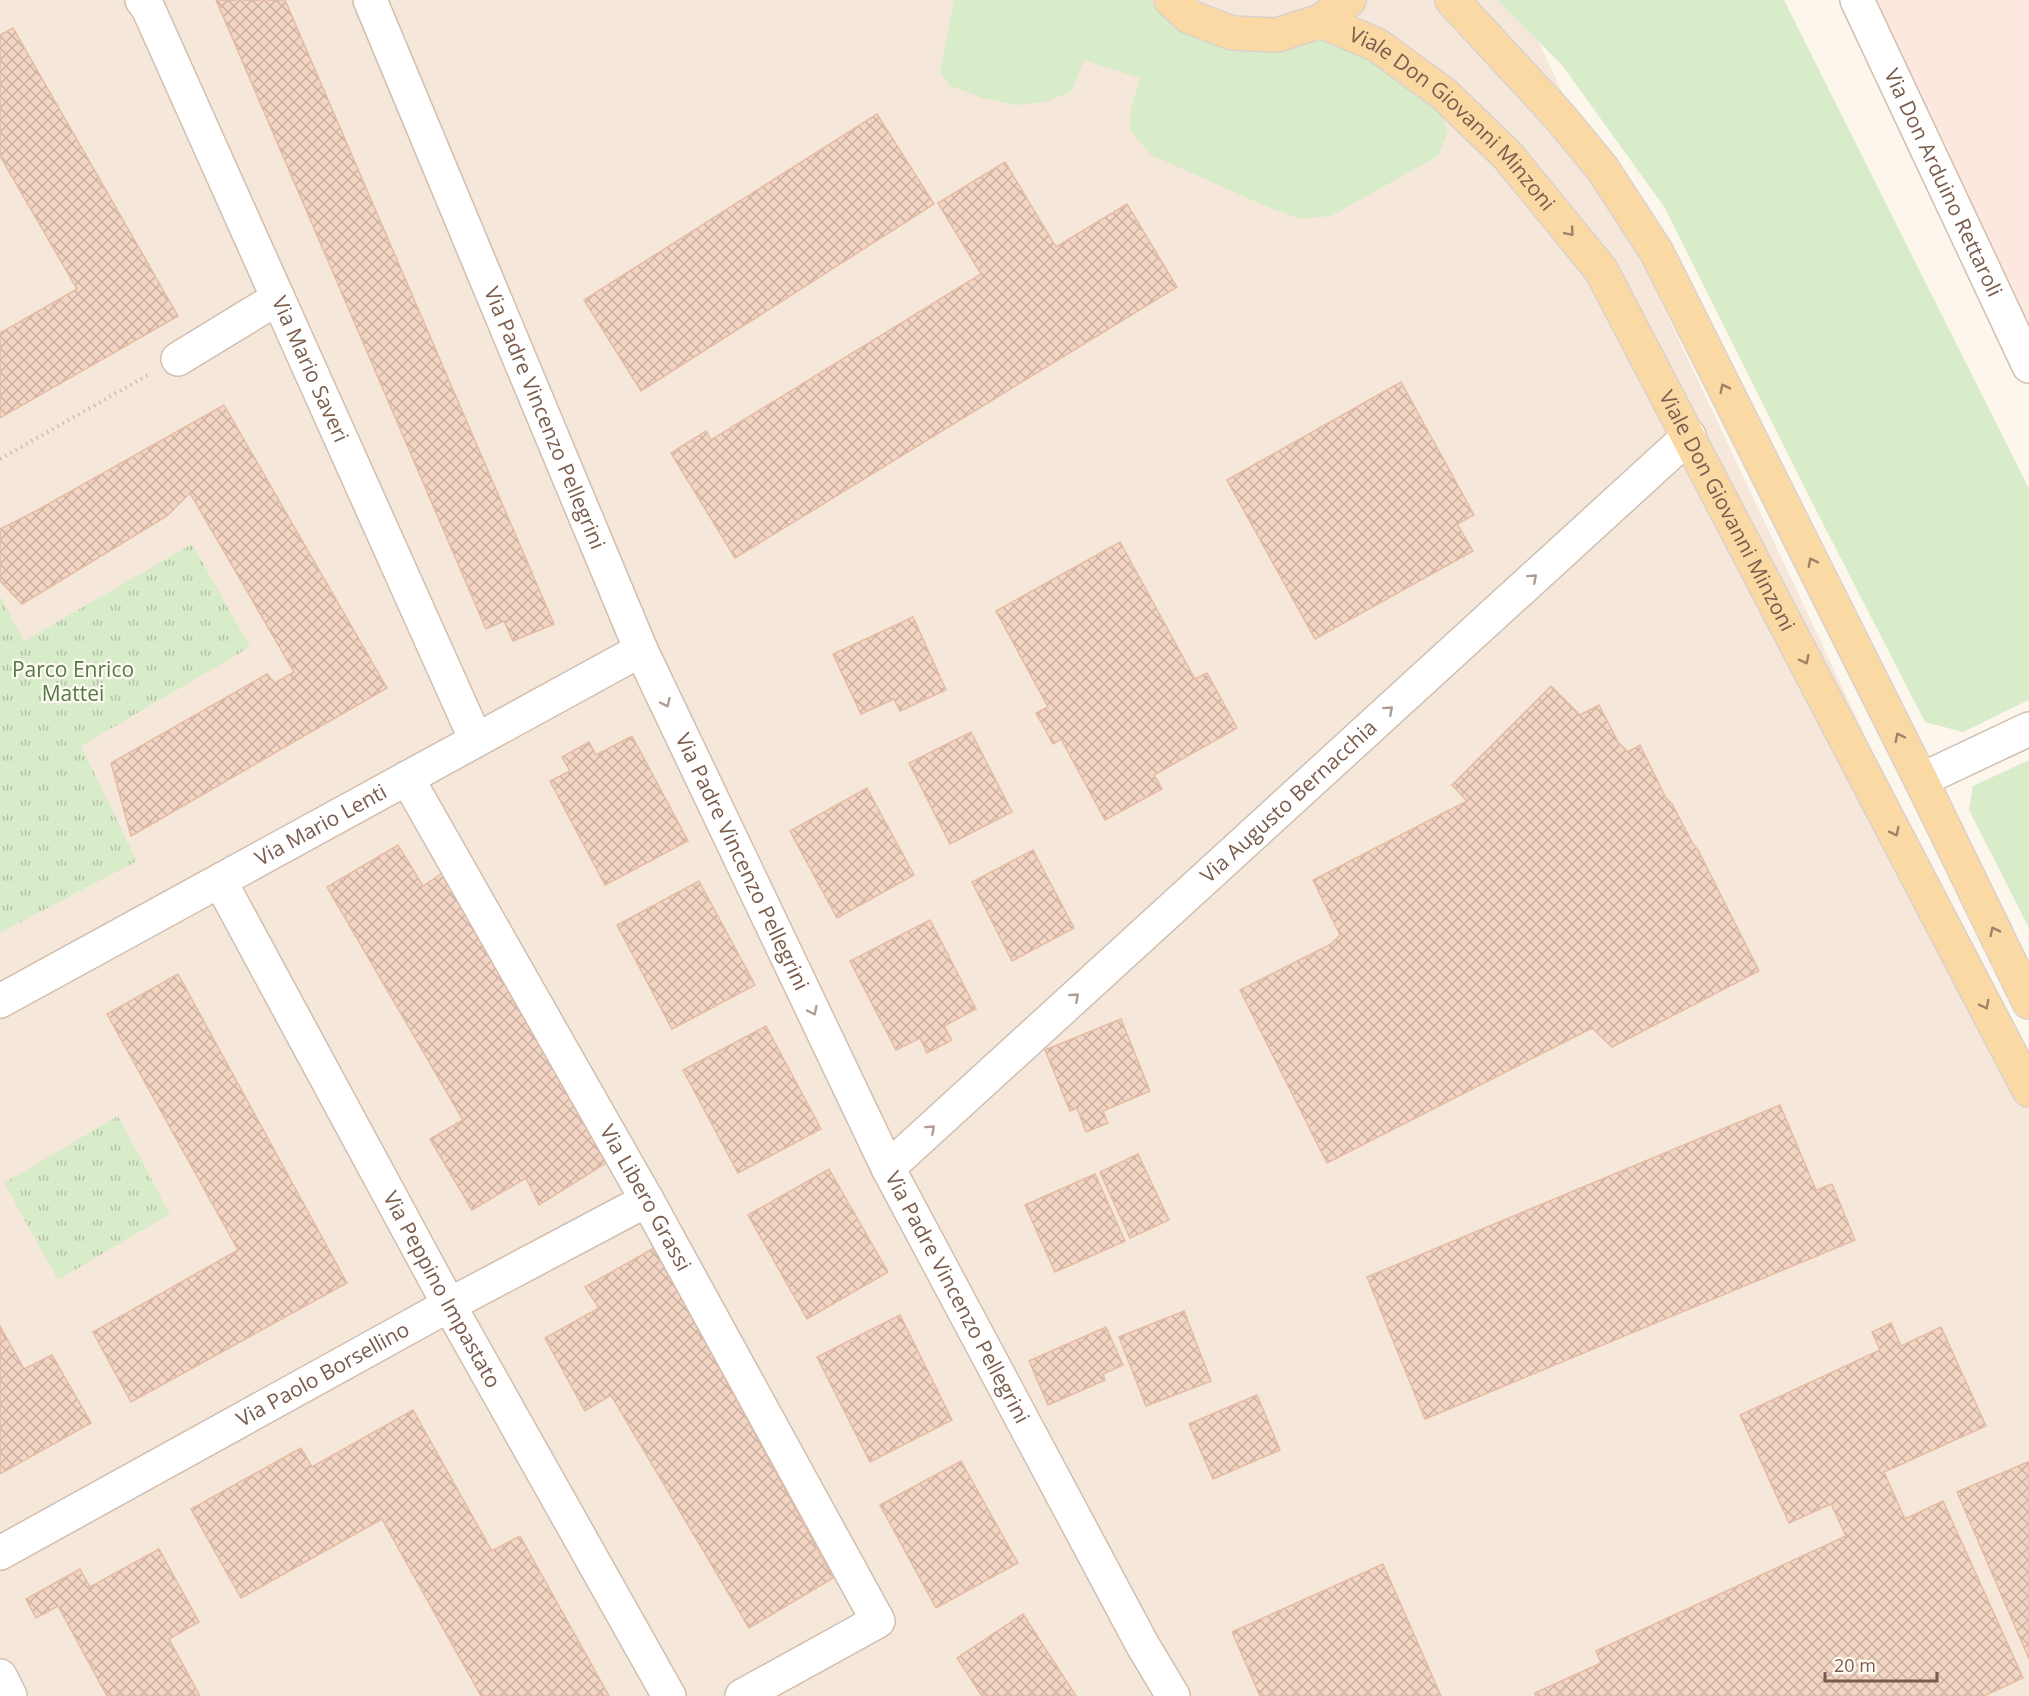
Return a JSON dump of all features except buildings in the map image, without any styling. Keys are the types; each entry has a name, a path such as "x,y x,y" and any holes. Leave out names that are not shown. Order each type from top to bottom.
{"main road":[{"name":"Viale Don Giovanni Minzoni","path":"1171,0 1190,17 1232,33 1277,34 1321,21 1348,0"},
{"path":"1452,0 1559,116 1602,168 1656,251 1921,780 2029,1002"},
{"name":"Viale Don Giovanni Minzoni","path":"1321,21 1377,45 1444,94 1508,156 1601,270 2029,1090"}],"street":[{"name":"Via Mario Saveri","path":"142,0 148,8 476,740"},
{"name":"Via Padre Vincenzo Pellegrini","path":"370,0 641,650 888,1168 1142,1644 1173,1696"},
{"name":"Via Don Arduino Rettaroli","path":"1857,0 2029,366"},
{"path":"178,359 278,298"},
{"name":"Via Augusto Bernacchia","path":"888,1168 1689,436"},
{"name":"Via Mario Lenti","path":"0,1001 641,650"},
{"path":"1921,780 2029,729"},
{"name":"Via Libero Grassi","path":"407,778 647,1200 878,1621 742,1696"},
{"name":"Via Peppino Impastato","path":"220,881 449,1305 669,1696"},
{"name":"Via Paolo Borsellino","path":"0,1553 449,1305 647,1200"},
{"path":"0,1676 10,1696"}],"path":[{"path":"0,459 178,359"}],"shaded area":[{"path":"0,0 1519,0 2029,1084 2029,1696 0,1696"},
{"path":"1857,0 2029,0 2029,366"}],"green space":[{"path":"954,0 1151,0 1170,22 1215,42 1324,33 1358,46 1437,105 1448,132 1438,156 1331,216 1302,219 1270,208 1151,155 1130,130 1131,107 1140,78 1084,60 1072,91 1046,102 1016,105 983,98 950,86 940,72"},
{"path":"1497,0 1784,0 2029,489 2029,700 1963,732 1925,722 1665,208 1562,65"},
{"name":"Parco Enrico Mattei","path":"192,544 250,647 81,746 137,861 0,933 0,596 24,641"},
{"path":"2029,760 2029,928 1969,810 1973,786"},
{"path":"118,1116 170,1214 58,1280 4,1183"}]}
